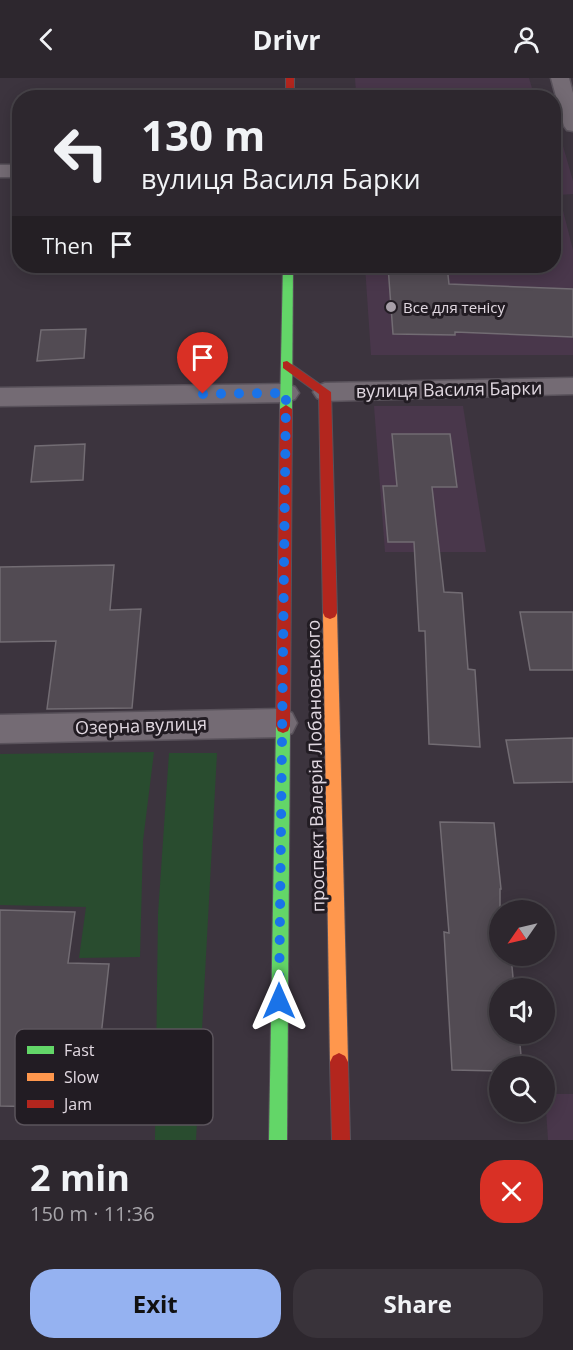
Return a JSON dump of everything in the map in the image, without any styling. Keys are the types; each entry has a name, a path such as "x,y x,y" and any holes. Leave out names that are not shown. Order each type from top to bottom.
{"main road":[{"name":"проспект Валерія Лобановського","path":"278,1140 288,273"},
{"path":"287,365 325,392"},
{"name":"проспект Валерія Лобановського","path":"325,392 341,1140"}],"street":[{"path":"560,78 573,126"},
{"name":"вулиця Василя Барки","path":"325,392 573,386"},
{"path":"0,397 286,393"},
{"name":"Озерна вулиця","path":"0,729 282,723"}],"shaded area":[{"path":"355,78 529,78 533,90 356,90"},
{"path":"561,146 563,146 573,181 573,194 561,195"},
{"path":"561,203 573,250 573,355 371,355 365,273 561,273"},
{"path":"374,406 463,406 486,552 385,552"},
{"path":"555,1094 573,1094 573,1140 548,1140 547,1122 555,1122"}],"green space":[{"path":"154,752 143,841 140,957 79,958 86,907 0,905 0,754"},
{"path":"169,753 217,753 202,1029 156,1029 158,914"},
{"path":"155,1125 197,1125 196,1140 155,1140"}],"building":[{"path":"389,273 448,273 449,284 573,289 573,337 455,332 455,335 393,334"},
{"path":"86,329 84,358 37,361 41,330"},
{"path":"392,434 450,434 457,487 432,487 444,592 462,593 468,669 475,670 480,747 429,744 425,631 419,631 414,542 388,542 383,486 397,486"},
{"path":"85,444 83,480 31,482 35,446"},
{"path":"114,565 110,610 141,609 132,708 47,709 56,641 0,642 0,567"},
{"path":"520,612 573,612 573,670 530,670"},
{"path":"573,738 573,782 514,783 506,740"},
{"path":"440,822 494,823 501,889 500,900 489,900 489,966 512,966 513,978 489,978 489,1044 520,1044 521,1056 489,1056 489,1071 452,1070 444,932 449,933"},
{"path":"0,910 75,912 68,963 109,964 102,1029 15,1029 15,1106 0,1106"}],"traffic: fast":[{"path":"286,409 288,273"},
{"path":"278,1140 283,726"}],"traffic: slow":[{"path":"330,613 339,1062"}],"traffic: jam":[{"path":"290,78 290,90"},
{"path":"287,365 325,392 330,613"},
{"path":"283,726 286,409"},
{"path":"339,1062 341,1140"}],"place":[{"name":"Все для тенісу","path":"391,307"}],"route":[{"path":"203,394 286,393 279,1001"}]}
